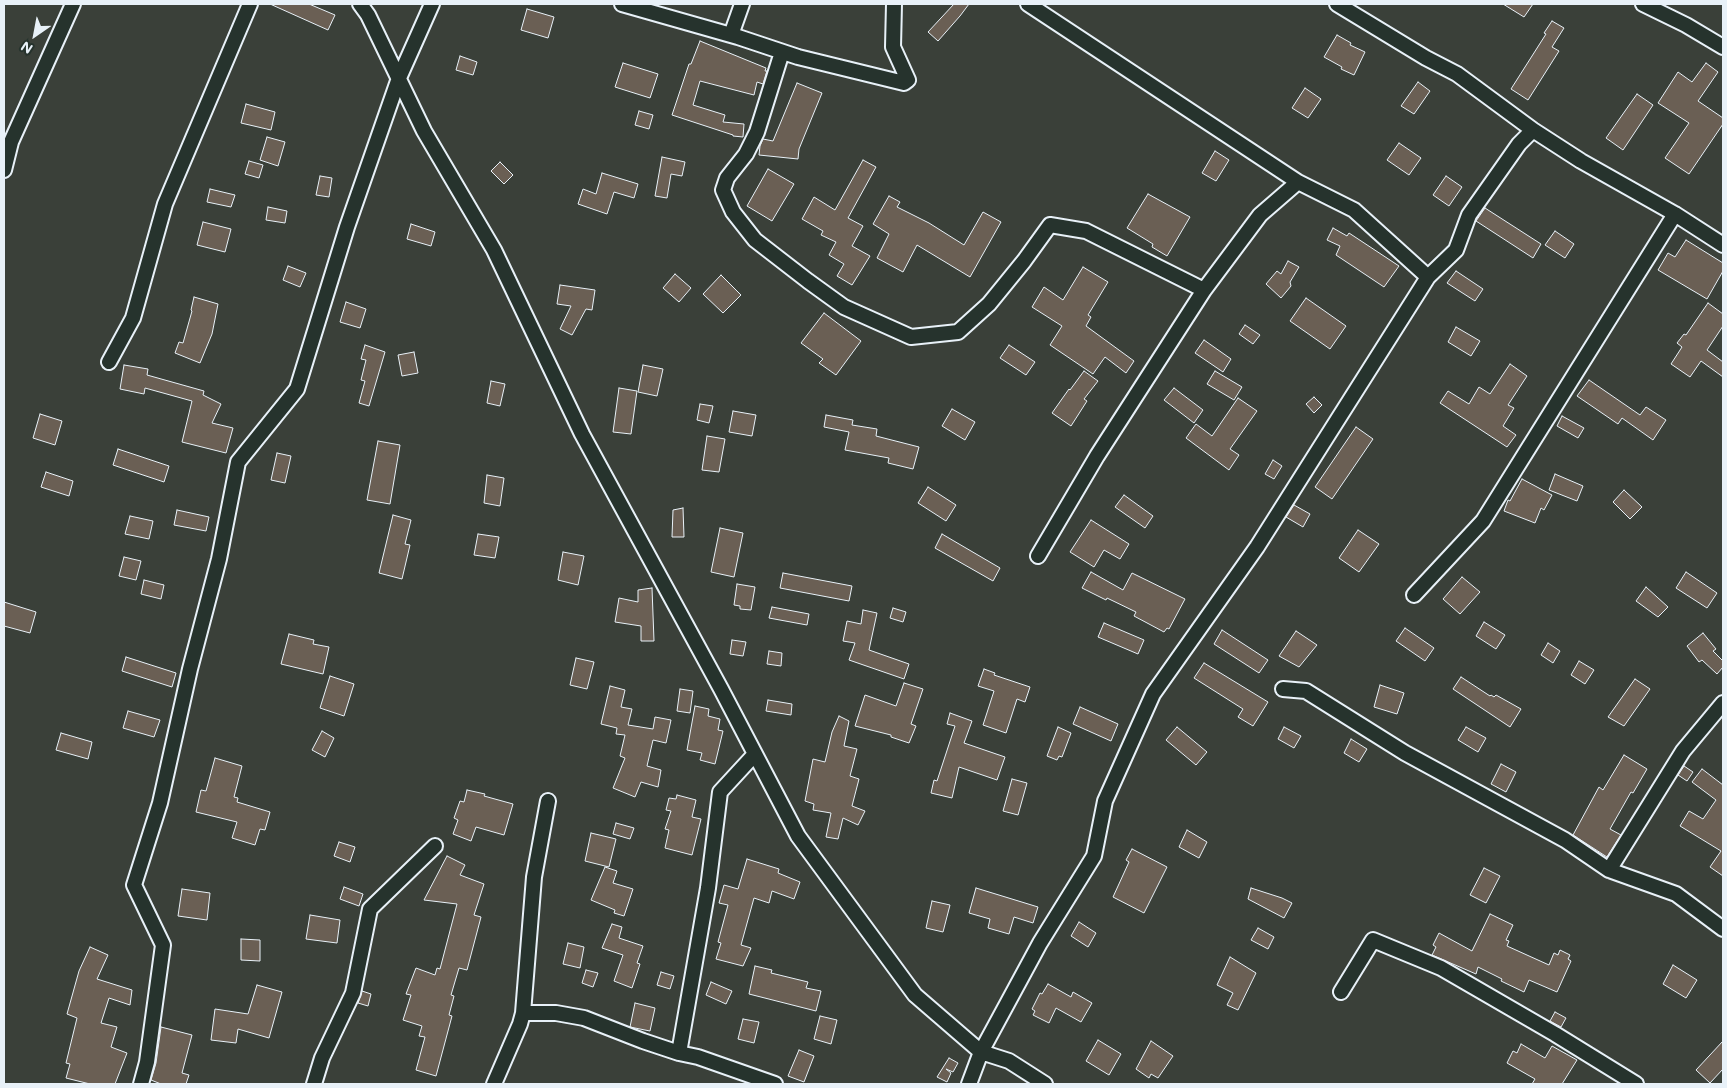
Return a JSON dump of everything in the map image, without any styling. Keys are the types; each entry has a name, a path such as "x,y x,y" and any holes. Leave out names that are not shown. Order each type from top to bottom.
{"street":[{"path":"4,170 11,142 73,4"},
{"path":"109,362 133,318 165,204 250,4"},
{"path":"360,4 368,15 400,78 424,131 494,250 582,434 798,836 915,995 981,1052 1009,1061 1045,1084"},
{"path":"140,1084 147,1062 163,946 134,885 160,803 190,669 220,559 238,462 296,389 347,227 400,78 432,4"},
{"path":"622,4 731,35 782,52 904,83 908,80 893,47 894,4"},
{"path":"731,35 742,4"},
{"path":"1028,4 1298,182 1354,210 1428,277"},
{"path":"1337,4 1426,58 1457,74 1533,130 1580,161 1675,214 1723,245"},
{"path":"1643,4 1686,25 1723,47"},
{"path":"782,52 757,132 746,154 727,178 723,190 733,212 755,240 844,307 911,337 958,332 989,304 1050,225 1086,231 1204,290"},
{"path":"969,1084 981,1052 1040,943 1094,856 1105,801 1153,694 1257,547 1428,277 1456,250 1469,214 1519,144 1533,130"},
{"path":"1038,556 1097,456 1204,290 1260,215 1298,182"},
{"path":"1414,595 1483,521 1675,214"},
{"path":"1283,689 1306,691 1405,753 1565,840 1609,870 1676,894 1723,929"},
{"path":"1609,870 1683,751 1723,703"},
{"path":"679,1053 708,888 720,792 755,754"},
{"path":"494,1084 523,1013 534,877 548,801"},
{"path":"314,1084 322,1058 353,992 370,909 435,846"},
{"path":"1341,992 1373,940 1440,968 1555,1034 1636,1084"},
{"path":"523,1013 556,1013 584,1018 679,1053 698,1057 775,1084"}],"building":[{"path":"270,4 309,4 335,15 328,30"},
{"path":"954,4 969,4 938,41 928,32"},
{"path":"1503,4 1533,4 1524,17"},
{"path":"527,9 554,17 548,38 521,30"},
{"path":"1552,21 1564,28 1552,47 1559,51 1528,100 1511,89 1546,34 1544,33"},
{"path":"1337,35 1351,43 1350,45 1365,52 1354,75 1341,69 1342,67 1324,57"},
{"path":"700,41 766,68 765,71 767,71 763,84 757,82 754,95 700,81 693,105 725,115 723,122 744,124 743,137 733,136 672,115 689,64 691,64"},
{"path":"460,56 477,62 473,75 456,70"},
{"path":"623,63 658,74 650,98 615,87"},
{"path":"1706,63 1718,72 1698,101 1723,118 1723,124 1689,174 1665,158 1689,123 1658,103 1678,72 1692,82"},
{"path":"1418,82 1430,91 1414,114 1401,106"},
{"path":"797,83 822,93 799,149 798,159 759,155 763,139 773,141"},
{"path":"1305,88 1321,99 1308,118 1292,108"},
{"path":"1637,94 1653,105 1623,150 1606,138"},
{"path":"246,104 275,112 271,130 241,123"},
{"path":"639,111 653,115 649,129 635,125"},
{"path":"267,137 285,142 278,166 260,160"},
{"path":"1399,143 1421,158 1409,175 1387,160"},
{"path":"1215,151 1229,160 1216,181 1202,173"},
{"path":"662,157 685,162 682,176 671,174 667,198 655,196"},
{"path":"863,160 876,167 848,218 863,226 852,246 870,256 852,285 837,276 844,264 829,255 836,242 821,235 823,231 802,219 814,197 835,210"},
{"path":"249,161 263,165 259,178 245,174"},
{"path":"500,162 513,175 504,184 491,171"},
{"path":"768,169 794,184 772,221 747,206"},
{"path":"602,173 638,184 634,198 614,192 607,214 578,204 583,189 596,194"},
{"path":"320,176 332,178 329,197 316,195"},
{"path":"1446,176 1462,187 1449,206 1433,195"},
{"path":"210,189 235,195 231,207 207,202"},
{"path":"1148,194 1190,217 1167,256 1152,247 1153,244 1127,228"},
{"path":"889,196 900,202 897,207 929,223 964,245 983,212 1001,222 970,277 917,245 903,272 877,258 889,234 873,224"},
{"path":"268,207 287,211 285,223 266,220"},
{"path":"1485,208 1541,244 1533,258 1476,221"},
{"path":"203,222 231,229 225,252 197,245"},
{"path":"411,224 435,232 431,246 407,239"},
{"path":"1333,228 1347,236 1349,233 1399,266 1384,287 1336,255 1340,246 1327,240"},
{"path":"1555,231 1574,244 1565,258 1545,245"},
{"path":"1686,240 1723,263 1723,271 1707,299 1658,270 1668,253 1675,257"},
{"path":"1288,261 1299,267 1290,282 1291,286 1281,298 1266,284 1277,271 1281,274"},
{"path":"288,266 306,273 300,287 283,280"},
{"path":"1083,267 1108,282 1088,315 1091,317 1086,326 1134,361 1126,373 1105,357 1093,374 1050,345 1062,326 1032,307 1044,287 1063,300"},
{"path":"1456,271 1483,289 1475,301 1447,283"},
{"path":"675,274 691,288 679,302 663,288"},
{"path":"721,275 741,295 723,313 703,294"},
{"path":"560,285 595,290 592,310 586,309 572,335 560,329 571,306 557,304"},
{"path":"194,297 218,304 212,334 200,363 175,353 179,342 183,343"},
{"path":"1306,298 1346,326 1330,349 1290,321"},
{"path":"346,302 366,309 360,328 340,322"},
{"path":"1708,303 1723,314 1723,326 1707,350 1723,362 1723,377 1701,361 1690,377 1671,364 1682,347 1677,343 1684,334 1686,335"},
{"path":"824,313 861,341 836,375 819,363 823,359 801,343"},
{"path":"1245,325 1260,335 1253,344 1239,334"},
{"path":"1456,327 1480,341 1471,356 1448,342"},
{"path":"1204,340 1231,359 1223,372 1195,353"},
{"path":"365,345 385,352 369,406 359,403 365,381 361,380 366,360 361,359"},
{"path":"1009,345 1035,362 1026,375 1000,358"},
{"path":"414,352 418,373 402,376 398,355"},
{"path":"1510,364 1527,376 1508,405 1514,408 1503,426 1516,435 1507,447 1440,403 1448,391 1469,404 1479,387 1490,394"},
{"path":"124,365 148,369 147,375 204,391 203,395 221,404 212,423 233,428 226,453 182,442 192,401 145,388 144,394 120,389"},
{"path":"643,365 663,369 657,396 638,392"},
{"path":"1084,371 1098,381 1084,399 1087,401 1071,426 1052,413"},
{"path":"1215,371 1242,387 1234,400 1207,384"},
{"path":"1589,380 1640,415 1646,407 1666,420 1653,440 1622,418 1618,424 1577,396"},
{"path":"491,381 505,384 500,406 487,403"},
{"path":"619,388 637,391 631,434 613,432"},
{"path":"1174,388 1203,410 1194,423 1164,400"},
{"path":"1314,397 1322,405 1314,413 1306,404"},
{"path":"1238,398 1257,411 1230,449 1239,455 1229,470 1186,438 1196,424 1212,436"},
{"path":"700,404 713,406 709,423 697,420"},
{"path":"952,409 975,422 965,440 942,426"},
{"path":"733,411 756,415 752,436 729,432"},
{"path":"40,414 62,421 55,445 33,438"},
{"path":"826,415 853,420 852,425 877,429 876,436 919,447 913,469 888,463 889,458 845,450 849,432 824,427"},
{"path":"1562,416 1584,428 1578,438 1557,426"},
{"path":"1356,427 1373,439 1332,499 1315,487"},
{"path":"707,436 725,439 719,472 702,470"},
{"path":"378,441 400,445 390,504 367,500"},
{"path":"118,449 169,466 164,482 113,465"},
{"path":"277,453 291,456 285,483 271,480"},
{"path":"1273,460 1282,466 1274,479 1265,474"},
{"path":"46,472 73,481 69,496 41,487"},
{"path":"1555,474 1583,486 1577,501 1549,490"},
{"path":"487,475 504,478 500,506 484,503"},
{"path":"1522,479 1552,495 1544,510 1541,508 1535,523 1504,511 1508,500 1510,501"},
{"path":"928,487 956,505 946,521 918,503"},
{"path":"1624,490 1642,507 1630,519 1613,502"},
{"path":"1124,495 1153,516 1145,528 1115,507"},
{"path":"1294,505 1310,514 1303,527 1286,517"},
{"path":"683,508 684,537 672,537 673,510"},
{"path":"177,510 209,517 206,531 174,525"},
{"path":"393,515 411,520 405,544 410,545 402,579 379,573"},
{"path":"130,516 153,521 149,539 125,534"},
{"path":"1091,520 1129,544 1120,559 1104,550 1094,567 1070,552"},
{"path":"720,528 743,533 734,577 711,572"},
{"path":"1358,530 1379,544 1359,572 1339,558"},
{"path":"478,534 499,537 495,558 474,555"},
{"path":"942,534 1000,568 993,581 935,548"},
{"path":"563,552 584,556 578,585 558,580"},
{"path":"124,557 141,561 136,580 119,576"},
{"path":"1091,572 1123,590 1132,573 1185,599 1169,629 1167,628 1164,632 1134,616 1136,612 1082,588"},
{"path":"1686,572 1717,593 1707,608 1676,588"},
{"path":"783,573 852,586 849,601 780,588"},
{"path":"1462,577 1480,592 1460,614 1443,599"},
{"path":"144,580 164,585 161,599 141,594"},
{"path":"737,584 755,587 751,610 740,609 740,606 734,605"},
{"path":"1646,587 1668,607 1658,617 1636,601"},
{"path":"652,588 654,641 641,641 641,626 615,622 619,598 638,602 638,590"},
{"path":"4,602 36,612 30,633 4,626"},
{"path":"772,607 809,614 807,625 769,618"},
{"path":"893,608 906,612 903,622 890,618"},
{"path":"863,610 877,613 869,650 909,664 904,679 849,660 855,643 843,641 847,621 861,624"},
{"path":"1484,622 1505,635 1496,649 1476,636"},
{"path":"1104,623 1144,640 1138,654 1098,637"},
{"path":"1405,628 1434,648 1425,661 1396,641"},
{"path":"1222,630 1268,660 1259,673 1214,644"},
{"path":"1296,631 1317,645 1299,667 1279,656"},
{"path":"1703,633 1716,649 1713,651 1723,661 1723,667 1717,674 1702,660 1699,662 1687,646"},
{"path":"289,634 314,640 313,644 329,647 323,674 281,664"},
{"path":"732,640 746,642 743,656 730,654"},
{"path":"1548,643 1560,651 1553,663 1541,655"},
{"path":"769,651 782,653 781,666 767,664"},
{"path":"126,657 176,673 172,687 122,671"},
{"path":"576,658 594,662 587,689 570,685"},
{"path":"1579,661 1594,670 1585,684 1571,675"},
{"path":"1204,663 1268,702 1253,726 1238,717 1243,709 1194,678"},
{"path":"984,669 995,673 994,675 1030,687 1025,702 1017,699 1006,733 983,725 994,691 978,686"},
{"path":"330,676 354,684 344,716 320,708"},
{"path":"1461,677 1490,696 1494,697 1496,695 1521,709 1510,727 1453,689"},
{"path":"1635,679 1650,689 1624,726 1608,717"},
{"path":"904,683 923,689 911,724 916,726 909,743 891,737 891,735 855,726 865,695 896,706"},
{"path":"1380,685 1404,693 1397,714 1374,707"},
{"path":"610,686 625,690 621,707 632,709 628,725 653,729 655,717 671,720 666,743 653,740 647,766 661,770 658,787 641,782 635,797 613,788 625,758 620,756 625,735 616,734 617,728 601,724"},
{"path":"680,689 693,691 690,713 677,711"},
{"path":"768,700 792,704 791,715 766,711"},
{"path":"695,706 709,709 708,716 720,719 718,730 723,731 715,764 700,760 702,753 687,750"},
{"path":"1080,707 1118,724 1111,741 1073,724"},
{"path":"128,711 160,720 154,737 123,728"},
{"path":"950,713 972,721 964,743 1005,757 997,780 959,767 952,798 931,793 934,780 937,781 955,726 947,724"},
{"path":"839,716 849,721 844,746 857,749 850,776 859,779 852,806 865,811 858,825 843,818 838,839 826,837 831,813 813,810 814,804 805,801 813,759 825,762 832,732"},
{"path":"1058,727 1071,733 1062,757 1059,756 1057,760 1047,756"},
{"path":"1177,727 1207,752 1196,765 1166,740"},
{"path":"1284,727 1301,736 1294,748 1278,739"},
{"path":"1466,727 1486,738 1478,752 1458,740"},
{"path":"322,731 334,738 325,757 312,750"},
{"path":"61,733 92,742 88,759 56,750"},
{"path":"1351,739 1367,749 1359,762 1344,753"},
{"path":"1624,755 1647,769 1633,793 1631,792 1610,829 1621,835 1607,857 1573,835 1599,787 1603,790"},
{"path":"215,758 242,766 234,797 238,798 237,802 270,812 265,830 260,829 255,845 232,838 237,822 196,812 201,790 206,791"},
{"path":"1501,764 1516,772 1506,792 1491,784"},
{"path":"1684,766 1693,772 1687,781 1678,775"},
{"path":"1702,769 1723,785 1723,876 1710,867 1721,851 1680,826 1689,811 1703,819 1716,800 1692,782"},
{"path":"1012,779 1027,783 1018,815 1003,811"},
{"path":"467,790 513,804 504,835 476,827 471,841 453,834 458,820 454,818 460,801 464,802"},
{"path":"677,795 696,800 692,817 701,819 692,855 665,848 669,830 665,829 671,811 666,810 669,798 676,799"},
{"path":"616,823 634,828 630,839 613,834"},
{"path":"1187,830 1207,842 1199,858 1179,847"},
{"path":"591,833 616,839 609,867 585,861"},
{"path":"339,842 355,847 350,862 334,856"},
{"path":"1132,849 1167,867 1144,913 1113,897 1129,862 1126,860"},
{"path":"447,856 465,865 460,875 484,884 474,915 481,917 467,970 459,968 451,995 454,996 449,1015 452,1016 436,1076 416,1070 425,1037 419,1036 422,1026 403,1020 411,995 406,994 416,968 435,975 437,968 440,969 457,904 424,900"},
{"path":"747,859 779,869 778,873 800,882 794,899 772,891 769,903 754,898 741,945 751,948 743,966 716,959 721,943 718,942 728,905 719,903 724,885 738,889"},
{"path":"605,867 617,871 613,883 633,889 624,916 614,913 615,910 591,900"},
{"path":"1484,868 1500,876 1486,903 1470,895"},
{"path":"344,887 363,894 359,906 340,899"},
{"path":"976,888 1038,907 1033,923 1014,917 1009,934 988,928 990,919 969,913"},
{"path":"1251,888 1292,903 1284,918 1248,899"},
{"path":"182,889 210,893 207,920 178,916"},
{"path":"932,901 950,905 943,932 926,928"},
{"path":"1490,914 1513,925 1506,940 1509,941 1507,946 1549,965 1554,953 1558,955 1560,950 1570,955 1568,959 1571,961 1557,992 1529,980 1524,992 1478,967 1476,974 1432,955 1436,947 1433,945 1439,933 1472,951"},
{"path":"310,915 340,920 337,943 306,939"},
{"path":"1079,922 1096,933 1088,947 1071,936"},
{"path":"612,924 622,927 619,938 643,946 637,963 640,964 632,988 614,981 623,955 602,948"},
{"path":"1258,928 1274,937 1268,949 1251,940"},
{"path":"241,939 260,940 260,961 241,960"},
{"path":"568,943 584,947 580,968 563,964"},
{"path":"90,947 108,955 97,979 132,990 130,1005 109,998 101,1023 117,1027 111,1047 127,1053 115,1084 90,1084 66,1078 70,1064 66,1063 77,1018 67,1014 79,971"},
{"path":"1230,957 1256,973 1238,1010 1227,1005 1233,993 1217,985"},
{"path":"1673,965 1697,980 1686,998 1663,984"},
{"path":"755,966 772,970 771,973 808,982 806,988 821,991 816,1011 749,994"},
{"path":"586,970 598,973 593,987 582,983"},
{"path":"661,972 674,976 670,989 657,985"},
{"path":"711,982 732,991 726,1004 706,995"},
{"path":"1048,984 1071,997 1073,992 1092,1003 1081,1022 1056,1008 1049,1023 1033,1015 1035,1011 1032,1009 1040,993 1042,994"},
{"path":"257,985 282,992 269,1038 238,1029 236,1043 211,1040 215,1009 248,1014"},
{"path":"362,991 371,994 368,1006 358,1003"},
{"path":"635,1003 655,1008 650,1031 630,1027"},
{"path":"1555,1012 1566,1018 1561,1027 1550,1021"},
{"path":"820,1016 837,1020 831,1044 814,1039"},
{"path":"743,1019 759,1022 754,1043 738,1039"},
{"path":"161,1027 192,1035 182,1073 189,1075 186,1084 161,1084 151,1080 156,1063"},
{"path":"1098,1040 1121,1054 1109,1075 1086,1061"},
{"path":"1151,1041 1173,1056 1158,1078 1151,1074 1149,1078 1136,1069"},
{"path":"1723,1041 1723,1069 1710,1083 1696,1070"},
{"path":"1521,1044 1545,1058 1552,1046 1577,1060 1562,1084 1532,1084 1535,1079 1507,1063 1513,1051 1517,1053"},
{"path":"799,1050 814,1056 804,1082 788,1076"},
{"path":"949,1058 958,1063 953,1072 946,1069 951,1073 947,1082 937,1077"}]}
